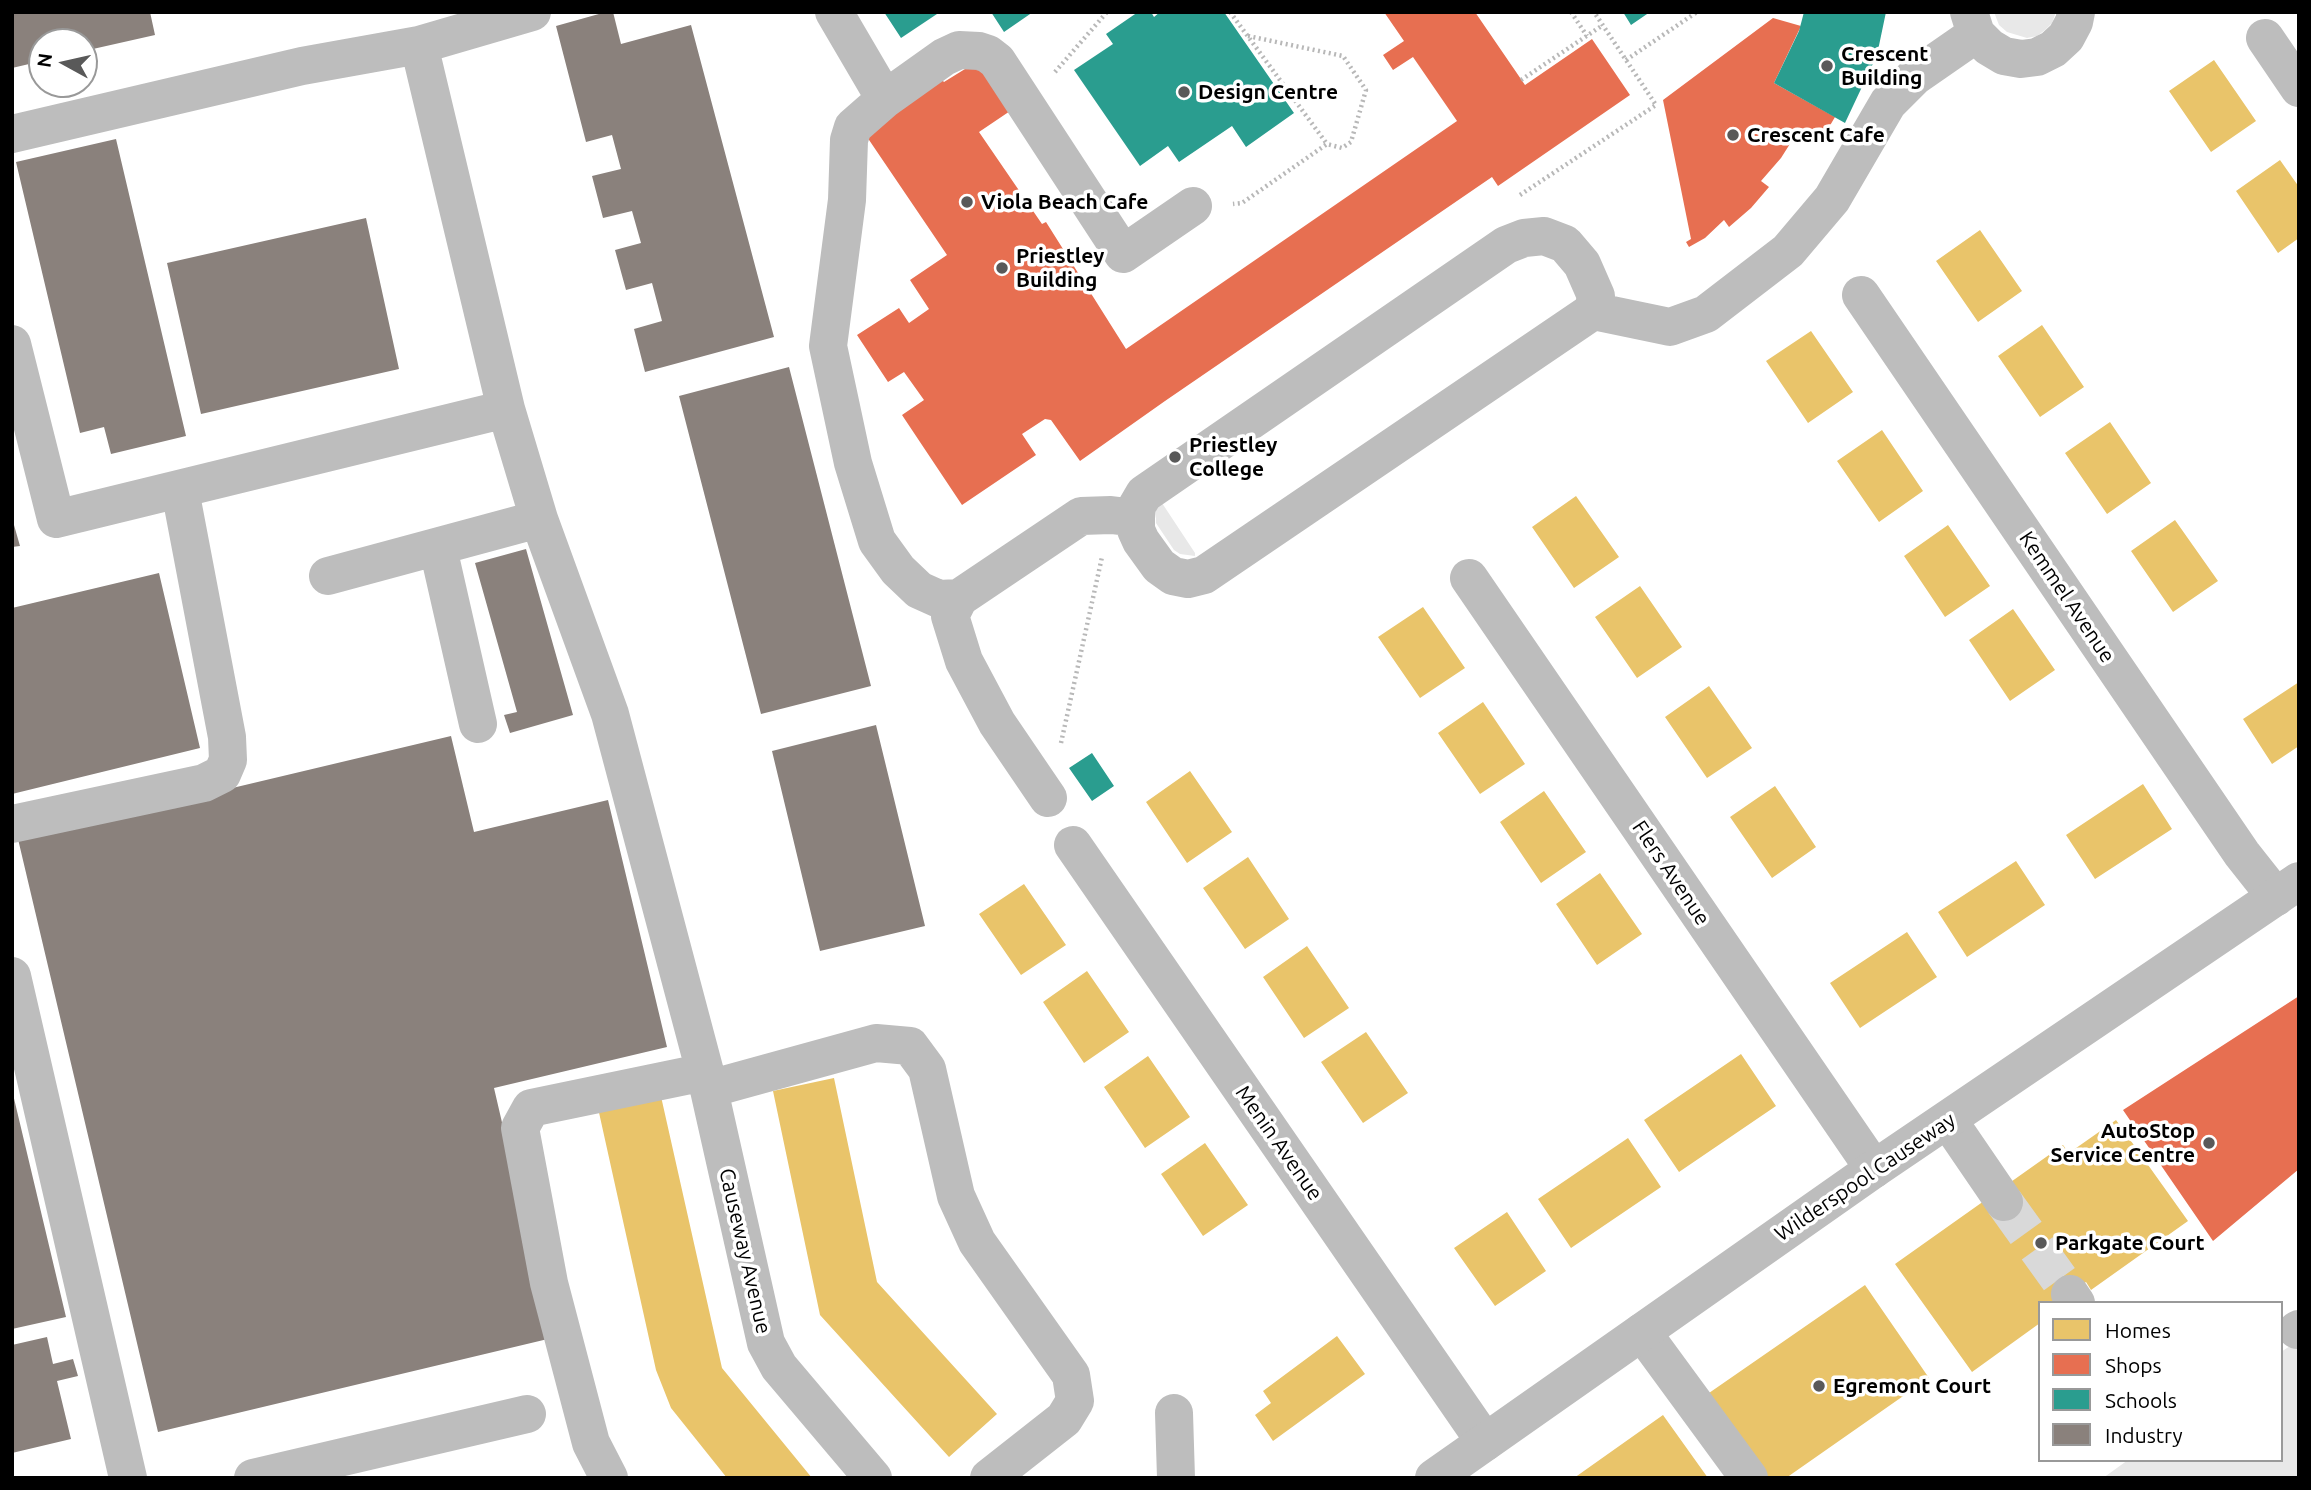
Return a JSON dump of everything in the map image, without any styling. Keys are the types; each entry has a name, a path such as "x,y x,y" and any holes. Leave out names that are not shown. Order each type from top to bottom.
{"main road":[{"path":"12,134 302,66 419,45 532,12"},
{"path":"834,12 885,99"},
{"path":"1593,311 1670,327 1706,314 1788,251 1832,199 1888,103 1973,23 1989,47 2004,56 2021,59 2037,57 2053,49 2066,37 2076,12"},
{"path":"2264,38 2299,88"},
{"name":"Causeway Avenue","path":"419,45 506,409 539,519 610,714 707,1080 766,1343 779,1367 873,1478"},
{"path":"960,598 939,598 919,590 898,570 877,541 852,463 828,346 848,200 849,140 853,127 885,99 944,57 959,50 979,51 997,61 1124,254 1193,206"},
{"path":"1544,236 1565,244 1583,264 1596,296 1593,311 1204,575 1188,579 1173,576 1158,566 1140,541 1136,518 1137,506 1143,494 1506,245 1524,238 1544,236"},
{"name":"Kemmel Avenue","path":"1861,295 2234,843 2287,889"},
{"path":"12,344 56,519 506,409"},
{"path":"12,824 204,782 222,774 228,760 227,737 180,490"},
{"path":"1048,798 997,723 964,661 950,617 960,598 1081,516 1136,518"},
{"path":"328,576 539,519"},
{"path":"438,548 478,724"},
{"name":"Flers Avenue","path":"1469,578 1874,1169"},
{"name":"Menin Avenue","path":"1073,845 1485,1442"},
{"name":"Wilderspool Causeway","path":"1434,1478 1874,1169 2287,889"},
{"path":"12,976 128,1478"},
{"path":"609,1478 591,1443 549,1283 520,1128 531,1108 707,1080 876,1043 910,1046 927,1069 956,1195 977,1242 1071,1375 1075,1401 1064,1419 989,1478"},
{"path":"1948,1119 2004,1202"},
{"path":"1642,1332 1749,1478"},
{"path":"1174,1413 1176,1478"},
{"path":"253,1478 353,1466 527,1414"}],"path":[{"path":"1026,106 1107,12"},
{"path":"1230,12 1247,36 1327,144 1342,148 1351,142 1366,90 1343,56 1247,36"},
{"path":"1571,12 1587,36"},
{"path":"1594,12 1656,105 1631,122"},
{"path":"1626,60 1697,12"},
{"path":"1521,80 1603,25"},
{"path":"1193,206 1242,203 1327,144"}],"shaded area":[{"path":"1994,12 2056,12 2052,23 2045,30 2037,36 2027,38 2007,32 1999,25"},
{"path":"1162,503 1195,556 1180,554 1174,550 1156,523 1156,509"},
{"path":"2299,1340 2299,1478 2103,1478 2125,1462 2283,1462 2283,1351"}],"building: Homes":[{"path":"2214,60 2256,121 2211,152 2169,91"},
{"path":"2280,160 2299,187 2299,238 2278,253 2236,191"},
{"path":"1980,230 2022,291 1978,322 1936,261"},
{"path":"2042,325 2084,387 2040,417 1998,356"},
{"path":"1811,331 1853,392 1808,423 1766,361"},
{"path":"2110,422 2151,483 2107,514 2065,453"},
{"path":"1882,430 1923,491 1879,522 1837,461"},
{"path":"1576,496 1619,557 1574,588 1532,527"},
{"path":"2175,520 2218,581 2173,612 2131,551"},
{"path":"1948,525 1990,586 1945,617 1904,556"},
{"path":"1640,586 1682,647 1637,678 1595,617"},
{"path":"1423,607 1465,668 1420,698 1378,637"},
{"path":"2013,609 2055,670 2010,701 1969,640"},
{"path":"2299,682 2299,746 2272,764 2243,719"},
{"path":"1709,686 1752,748 1707,778 1665,717"},
{"path":"1483,702 1525,764 1480,794 1438,733"},
{"path":"1190,771 1232,832 1187,863 1146,802"},
{"path":"2143,784 2172,829 2095,879 2066,835"},
{"path":"1775,786 1816,847 1772,878 1730,817"},
{"path":"1544,791 1586,852 1541,883 1500,822"},
{"path":"1248,857 1289,919 1245,949 1203,888"},
{"path":"2016,861 2045,905 1967,957 1938,912"},
{"path":"1600,873 1642,934 1597,965 1556,904"},
{"path":"1024,884 1066,945 1021,975 979,914"},
{"path":"1907,932 1937,977 1860,1028 1830,983"},
{"path":"1307,946 1349,1008 1304,1038 1263,977"},
{"path":"1087,971 1129,1032 1084,1063 1043,1002"},
{"path":"1366,1032 1408,1093 1363,1123 1321,1062"},
{"path":"1741,1054 1776,1106 1679,1172 1644,1120"},
{"path":"1148,1056 1190,1117 1145,1148 1104,1087"},
{"path":"834,1078 877,1282 997,1414 949,1457 820,1315 773,1091"},
{"path":"660,1092 722,1368 812,1478 727,1478 671,1408 656,1370 598,1108"},
{"name":"Parkgate Court","path":"2116,1120 2188,1221 2091,1290 2086,1282 2060,1301 2038,1301 2038,1324 1972,1372 1895,1264 2063,1145 2069,1153"},
{"path":"1628,1138 1661,1187 1571,1248 1538,1199"},
{"path":"1205,1143 1248,1205 1203,1236 1161,1174"},
{"path":"1507,1212 1546,1271 1495,1306 1454,1248"},
{"name":"Egremont Court","path":"1865,1285 1929,1378 1786,1478 1768,1478 1709,1393"},
{"path":"1337,1336 1365,1374 1273,1441 1255,1415 1271,1403 1263,1391"},
{"path":"1663,1415 1708,1478 1574,1478"}],"building: Shops":[{"name":"Priestley Building","path":"1384,12 1475,12 1525,85 1592,39 1630,95 1498,186 1492,177 1080,461 1051,420 1045,419 1022,434 1036,455 962,505 902,415 924,400 904,372 888,382 857,335 899,308 909,323 929,309 910,280 947,255 865,134 942,80 944,82 986,56 1019,105 979,132 1042,224 1046,222 1126,349 1457,121 1413,57 1393,70 1383,55 1404,41"},
{"name":"Crescent Cafe","path":"1773,18 1801,26 1774,83 1835,117 1819,144 1815,142 1819,137 1800,128 1781,158 1761,181 1769,187 1751,208 1729,227 1724,220 1705,238 1689,247 1686,242 1691,239 1663,100"},
{"path":"2299,996 2299,1169 2213,1241 2123,1110"}],"building: Schools":[{"path":"884,12 940,12 901,38"},
{"path":"991,12 1033,12 1004,32"},
{"name":"Design Centre","path":"1138,12 1151,12 1154,17 1160,12 1224,12 1294,113 1246,147 1232,126 1179,162 1168,146 1140,166 1074,70 1113,44 1106,34"},
{"path":"1623,12 1650,12 1631,25"},
{"name":"Crescent Building","path":"1804,12 1886,12 1877,55 1845,123 1774,83 1799,31"},
{"path":"1092,753 1114,786 1092,801 1069,768"}],"building: Industry":[{"path":"12,12 150,12 155,35 98,48 98,28 28,28 28,64 12,68"},
{"path":"613,12 621,44 691,25 774,337 645,372 634,329 662,321 652,283 626,290 615,250 641,243 632,211 603,218 592,176 621,169 612,135 586,142 556,26"},
{"path":"116,139 186,436 111,454 104,427 80,433 16,162"},
{"path":"366,218 399,369 201,414 167,263"},
{"path":"789,367 871,686 761,714 679,396"},
{"path":"12,518 20,546 12,547"},
{"path":"526,549 573,715 510,733 504,715 517,712 475,563"},
{"path":"159,573 200,748 12,794 12,608"},
{"path":"876,725 925,926 820,951 772,751"},
{"path":"451,736 474,832 608,800 667,1047 494,1088 552,1338 158,1432 18,839"},
{"path":"12,1090 66,1317 12,1329"},
{"path":"47,1337 53,1364 73,1359 78,1376 57,1381 71,1439 12,1453 12,1345"}],"tunnel":[{"path":"2004,1202 2070,1294"}],"place":[{"name":"Crescent Building","path":"1827,66"},
{"name":"Design Centre","path":"1184,92"},
{"name":"Crescent Cafe","path":"1733,135"},
{"name":"Viola Beach Cafe","path":"967,202"},
{"name":"Priestley Building","path":"1002,268"},
{"name":"Priestley College","path":"1175,457"},
{"name":"AutoStop Service Centre","path":"2209,1143"},
{"name":"Parkgate Court","path":"2041,1243"},
{"name":"Egremont Court","path":"1819,1386"}]}
